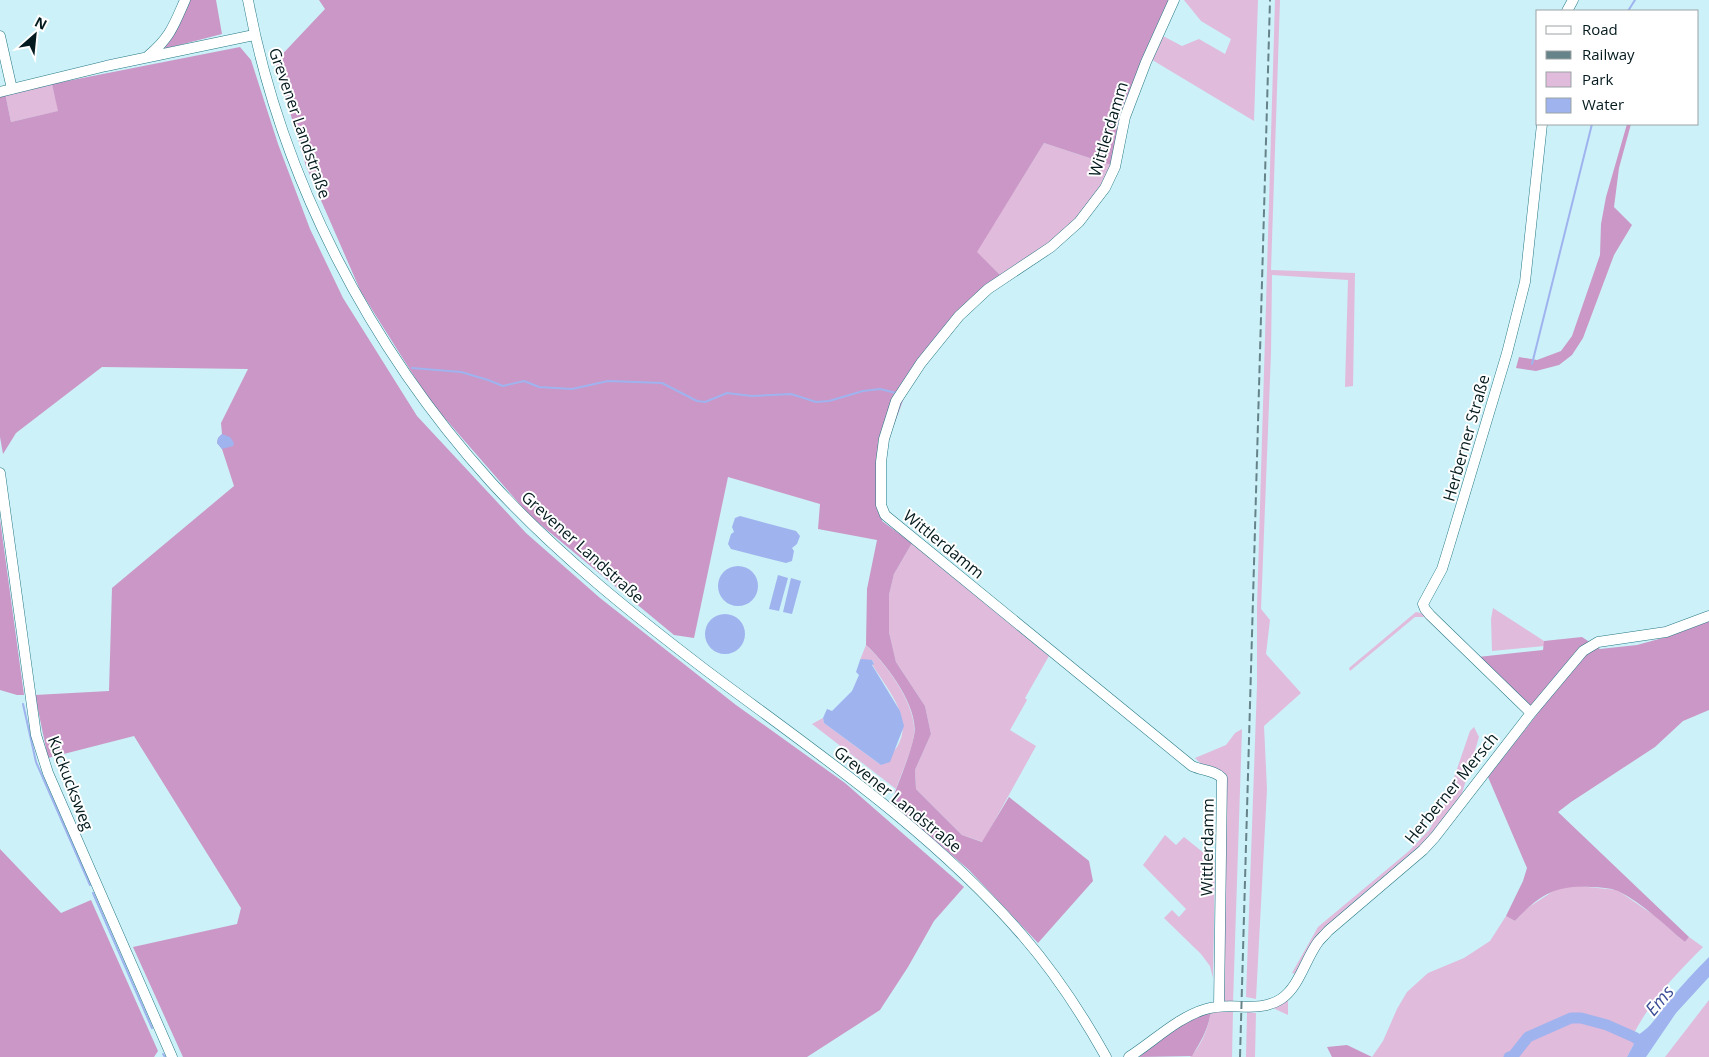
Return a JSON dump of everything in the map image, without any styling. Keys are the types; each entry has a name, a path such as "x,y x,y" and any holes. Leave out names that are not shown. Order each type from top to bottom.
{"street":[{"path":"146,58 170,35 185,0"},
{"name":"Grevener Landstraße","path":"248,0 254,35 291,153 338,260 374,326 401,368 460,446 515,506 589,576 659,634 866,789 944,855 1025,938 1066,991 1106,1057"},
{"name":"Wittlerdamm","path":"1174,0 1146,62 1125,117 1115,167 1105,188 1079,222 1051,248 988,289 959,316 921,363 896,401 884,439 881,462 881,505 885,516 1192,766 1214,772 1222,778 1219,1006"},
{"path":"0,92 92,69 254,35"},
{"path":"0,36 12,89"},
{"name":"Herberner Straße","path":"1531,713 1424,609 1423,604 1442,569 1525,282 1542,125"},
{"name":"Kuckucksweg","path":"0,473 36,734 48,773 172,1057"},
{"name":"Herberner Mersch","path":"1129,1057 1188,1016 1199,1011 1219,1006 1261,1007 1282,999 1292,989 1318,942 1328,931 1423,850 1435,837 1531,713 1583,651 1598,642 1666,632 1709,616"}],"green space":[{"path":"1184,0 1258,0 1254,121 1149,58 1161,35 1182,46 1199,39 1225,54 1231,39 1201,21"},
{"path":"1275,0 1280,0 1271,270 1355,273 1353,386 1345,387 1348,280 1272,275 1271,353 1261,609 1270,620 1266,654 1301,693 1264,726 1267,789 1256,999 1246,997 1257,685 1257,608"},
{"path":"52,84 59,111 11,122 5,93"},
{"path":"1044,143 1117,167 1104,198 1079,228 1004,279 976,252"},
{"path":"912,543 1049,656 1025,698 1027,700 1010,730 1036,746 983,842 962,835 916,789 915,770 931,734 925,706 896,662 889,632 889,595 894,574"},
{"path":"1493,608 1544,641 1544,646 1492,651 1491,619"},
{"path":"1416,612 1426,614 1456,647 1424,617 1415,617 1350,671 1349,668"},
{"path":"866,645 899,686 911,711 914,723 911,746 896,789 812,724 823,718 824,723 881,765 894,752 902,736 901,714 891,693 872,664 874,663 872,660 860,660"},
{"path":"1474,727 1479,737 1460,800 1414,854 1321,933 1296,974 1292,973 1318,927 1409,851 1429,830 1446,801 1470,731"},
{"path":"1242,729 1233,1003 1222,999 1227,778 1219,770 1205,767 1195,758 1226,745 1235,733"},
{"path":"1165,835 1176,845 1184,837 1215,862 1213,978 1210,966 1201,954 1164,918 1172,910 1179,917 1186,909 1143,865"},
{"path":"1578,886 1617,890 1655,916 1685,942 1689,937 1703,947 1655,1000 1632,1037 1635,1042 1627,1057 1372,1057 1383,1041 1397,1009 1407,992 1428,973 1464,958 1490,941 1506,916 1515,921 1526,909 1558,888"},
{"path":"1288,999 1288,1015 1273,1008"},
{"path":"1709,1000 1709,1057 1665,1057"},
{"path":"1211,1010 1233,1011 1232,1057 1190,1057 1204,1035 1209,1023"},
{"path":"1247,1012 1256,1013 1255,1057 1246,1057"}],"shaded area":[{"path":"190,0 216,0 222,34 164,49 173,36"},
{"path":"319,0 1175,0 1128,119 1117,167 1044,143 977,252 1004,279 965,313 909,384 890,436 883,465 882,521 912,543 894,574 889,595 889,632 896,662 925,706 931,734 915,770 916,789 962,835 982,842 1009,797 1089,861 1093,881 1038,943 969,870 891,803 910,752 914,736 914,725 912,712 900,687 892,674 866,645 867,589 877,540 818,529 820,504 728,477 694,638 674,635 530,516 429,400 361,292 306,166 275,62 325,9"},
{"path":"240,47 251,60 278,144 310,229 343,298 417,416 526,533 600,598 736,705 845,783 964,887 934,921 908,967 880,1010 807,1057 183,1057 133,947 237,924 241,908 134,736 48,758 35,695 109,691 112,588 234,486 222,449 217,443 218,438 222,434 221,423 248,369 102,367 16,433 3,454 0,437 0,94 5,93 11,122 58,111 52,84"},
{"path":"1627,125 1631,125 1619,168 1614,207 1632,225 1614,255 1583,338 1572,355 1559,365 1536,371 1516,368 1519,357 1537,360 1561,351 1572,336 1600,255 1601,224 1606,197"},
{"path":"0,519 24,695 0,690"},
{"path":"1709,620 1709,710 1683,721 1655,747 1558,812 1689,937 1685,942 1627,896 1618,891 1601,887 1578,887 1557,890 1540,898 1515,921 1506,916 1523,881 1527,868 1488,777 1538,713 1478,657 1543,650 1544,641 1582,637 1600,649 1637,645 1670,636"},
{"path":"0,849 61,913 91,900 158,1051 154,1057 0,1057"},
{"path":"1211,1010 1206,1029 1192,1056 1139,1057 1178,1026"},
{"path":"1347,1045 1372,1057 1332,1057 1327,1047"}],"water":[{"path":"222,434 230,437 234,443 233,446 222,449 217,443 218,438"},
{"path":"740,516 796,531 800,536 797,544 792,548 794,551 792,561 786,563 731,549 728,544 731,534 734,532 732,527 735,518"},
{"path":"738,566 749,569 755,575 758,586 755,597 749,603 738,606 727,603 721,597 718,586 721,575 727,569"},
{"path":"778,575 788,578 779,611 769,609"},
{"path":"791,578 801,581 792,614 783,612"},
{"path":"725,614 739,620 745,634 739,648 725,654 711,648 705,634 711,620"},
{"path":"862,659 872,660 874,664 872,665 900,711 904,726 890,762 881,765 824,723 823,718 827,709 832,711 852,691 859,675 856,672"},
{"path":"1709,957 1709,977 1676,1013 1646,1057 1627,1057 1635,1042 1634,1037 1650,1026 1679,989"}],"waterway":[{"path":"1629,10 1635,0"},
{"path":"1532,364 1592,125"},
{"path":"412,368 461,372 503,386 524,381 539,387 572,389 608,381 662,383 697,401 705,402 727,393 752,396 791,394 816,402 829,401 863,391 880,389 896,393"},
{"path":"23,704 36,762 90,885"},
{"path":"93,893 152,1028"},
{"path":"1509,1057 1513,1056 1528,1037 1571,1018 1581,1018 1607,1025 1645,1044"}],"railway":[{"path":"1240,1057 1270,0"}],"water label":[{"name":"Ems","path":"1659,1000"}]}
